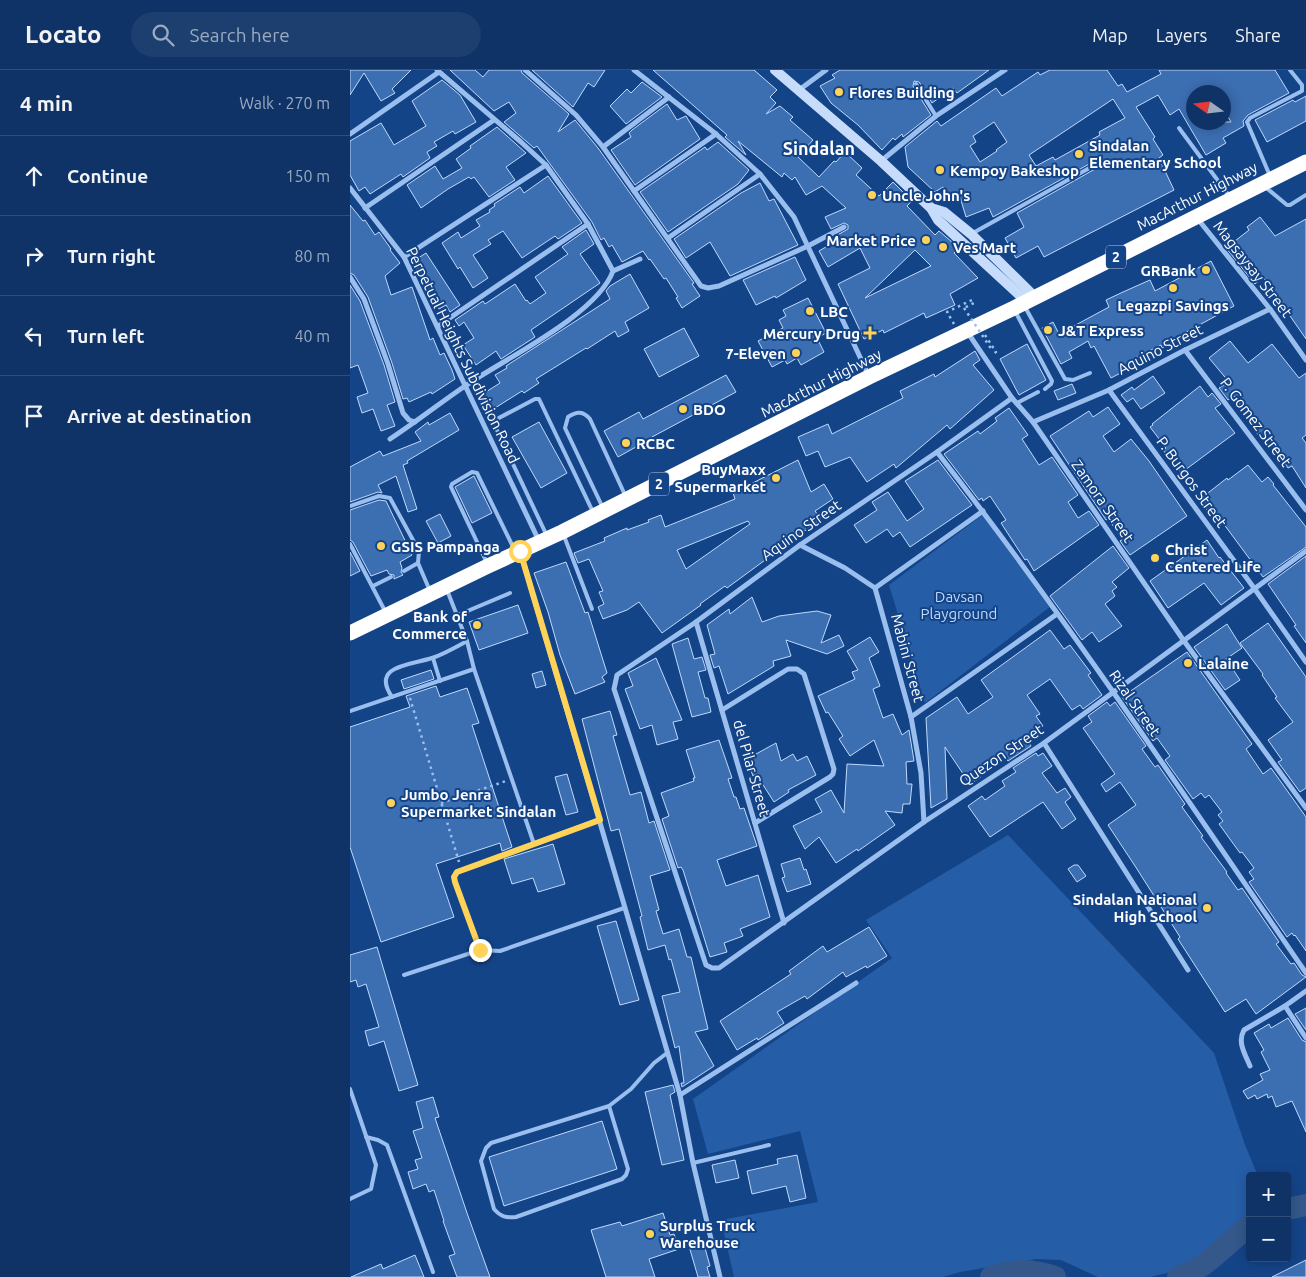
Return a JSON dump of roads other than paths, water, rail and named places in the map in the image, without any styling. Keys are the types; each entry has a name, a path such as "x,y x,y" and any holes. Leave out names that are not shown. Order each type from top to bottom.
{"highway":[{"name":"MacArthur Highway","path":"350,633 562,532 869,377 972,328 1306,162"}],"main road":[{"path":"775,70 931,208 938,220 1024,302"},
{"path":"931,208 944,212 971,234 1024,302"}],"street":[{"path":"525,70 576,115 603,147 701,286 708,288 719,286 808,246 844,227"},
{"path":"634,70 716,134 760,174 794,217 869,377"},
{"path":"799,90 826,70"},
{"path":"881,162 936,116 1005,70"},
{"path":"350,134 438,71 546,165 588,224 613,271"},
{"path":"603,147 668,97"},
{"path":"365,208 494,120"},
{"path":"634,191 716,134"},
{"path":"404,257 546,165"},
{"path":"668,238 760,174"},
{"name":"Perpetual Heights Subdivision Road","path":"350,188 404,257 438,326 464,386 544,540"},
{"name":"Magsaysay Street","path":"1196,217 1270,309 1306,360"},
{"path":"438,326 588,224"},
{"path":"390,439 464,386 561,326 596,298 613,271 640,259"},
{"path":"350,277 364,299 403,413 409,420 415,422"},
{"name":"Aquino Street","path":"1033,422 1109,390 1185,350 1270,309"},
{"name":"Zamora Street","path":"972,328 1014,400 1033,422 1184,641 1306,808"},
{"name":"P. Gomez Street","path":"1185,350 1306,510"},
{"name":"P. Burgos Street","path":"1109,390 1306,662"},
{"name":"Aquino Street","path":"706,965 614,689 617,675 696,622 800,545 1014,400"},
{"name":"Rizal Street","path":"937,452 983,511 1113,693 1306,973"},
{"path":"800,545 845,568 875,588 983,511"},
{"name":"Quezon Street","path":"706,965 712,968 719,968 924,822 1044,743 1306,551"},
{"path":"518,552 600,820 624,908 680,1095 693,1163 720,1277"},
{"name":"Mabini Street","path":"875,588 911,717 921,772 924,822"},
{"path":"911,717 1057,614"},
{"name":"del Pilar Street","path":"696,622 784,922"},
{"path":"722,710 788,669 797,669 804,674 834,769 830,777 755,822"},
{"path":"1044,743 1188,970"},
{"path":"680,1095 856,983"},
{"path":"1250,1066 1241,1045 1240,1037 1244,1030 1306,991"},
{"path":"1284,1006 1306,1038"}],"lane":[{"path":"1290,70 1302,85 1302,91 1250,118 1247,122 1266,181 1287,205 1306,195"},
{"path":"916,84 936,116"},
{"path":"1179,128 1231,199"},
{"path":"971,234 1093,166"},
{"path":"1024,302 1065,379 1073,380 1090,373"},
{"path":"1024,302 1052,381 1044,389"},
{"path":"1014,400 1038,392"},
{"path":"544,540 494,423 495,420 535,399 539,399 600,513"},
{"path":"600,513 565,428 568,417 574,413 580,412 590,419 627,499"},
{"path":"488,566 451,487 452,484 472,472 477,473 518,552"},
{"path":"350,506 379,496 390,498 419,552 418,563 431,594"},
{"path":"562,532 592,609"},
{"path":"350,544 387,615"},
{"path":"404,571 418,563"},
{"path":"373,586 391,577"},
{"path":"446,587 467,641 474,669 534,844"},
{"path":"458,615 510,593"},
{"path":"392,697 386,686 386,680 393,670 400,666 432,658 467,641"},
{"path":"432,658 440,680"},
{"path":"350,711 474,669"},
{"path":"480,950 455,882 454,877 457,872 600,820"},
{"path":"404,975 480,950 500,951 624,908"},
{"path":"609,1106 628,1169 622,1179 516,1217 508,1218 494,1209 481,1161 486,1148 491,1143 609,1106 632,1089 654,1063 667,1053"},
{"path":"350,1089 376,1165 371,1189 350,1199"},
{"path":"350,1106 356,1105"},
{"path":"366,1137 387,1145 432,1272"},
{"path":"693,1163 769,1145"}],"waterway":[{"path":"1291,1208 1306,1205"},
{"path":"1178,1277 1207,1262 1246,1229"},
{"path":"991,1277 1023,1271 1038,1272 1055,1277"}],"place":[{"name":"Flores Building","path":"839,92"},
{"name":"Sindalan Elementary School","path":"1079,154"},
{"name":"Kempoy Bakeshop","path":"940,170"},
{"name":"Uncle John's","path":"872,195"},
{"name":"Market Price","path":"926,240"},
{"name":"Ves Mart","path":"943,247"},
{"name":"GRBank","path":"1206,270"},
{"name":"Legazpi Savings","path":"1173,288"},
{"name":"LBC","path":"810,311"},
{"name":"J&T Express","path":"1048,330"},
{"name":"Mercury Drug","path":"870,333"},
{"name":"7-Eleven","path":"796,353"},
{"name":"BDO","path":"683,409"},
{"name":"RCBC","path":"626,443"},
{"name":"BuyMaxx Supermarket","path":"776,478"},
{"name":"GSIS Pampanga","path":"381,546"},
{"name":"Christ Centered Life","path":"1155,558"},
{"name":"Bank of Commerce","path":"477,625"},
{"name":"Lalaine","path":"1188,663"},
{"name":"Jumbo Jenra Supermarket Sindalan","path":"391,803"},
{"name":"Sindalan National High School","path":"1207,908"},
{"name":"Surplus Truck Warehouse","path":"650,1234"}],"district":[{"name":"Sindalan","path":"819,148"}],"park label":[{"name":"Davsan Playground","path":"959,604"}]}
